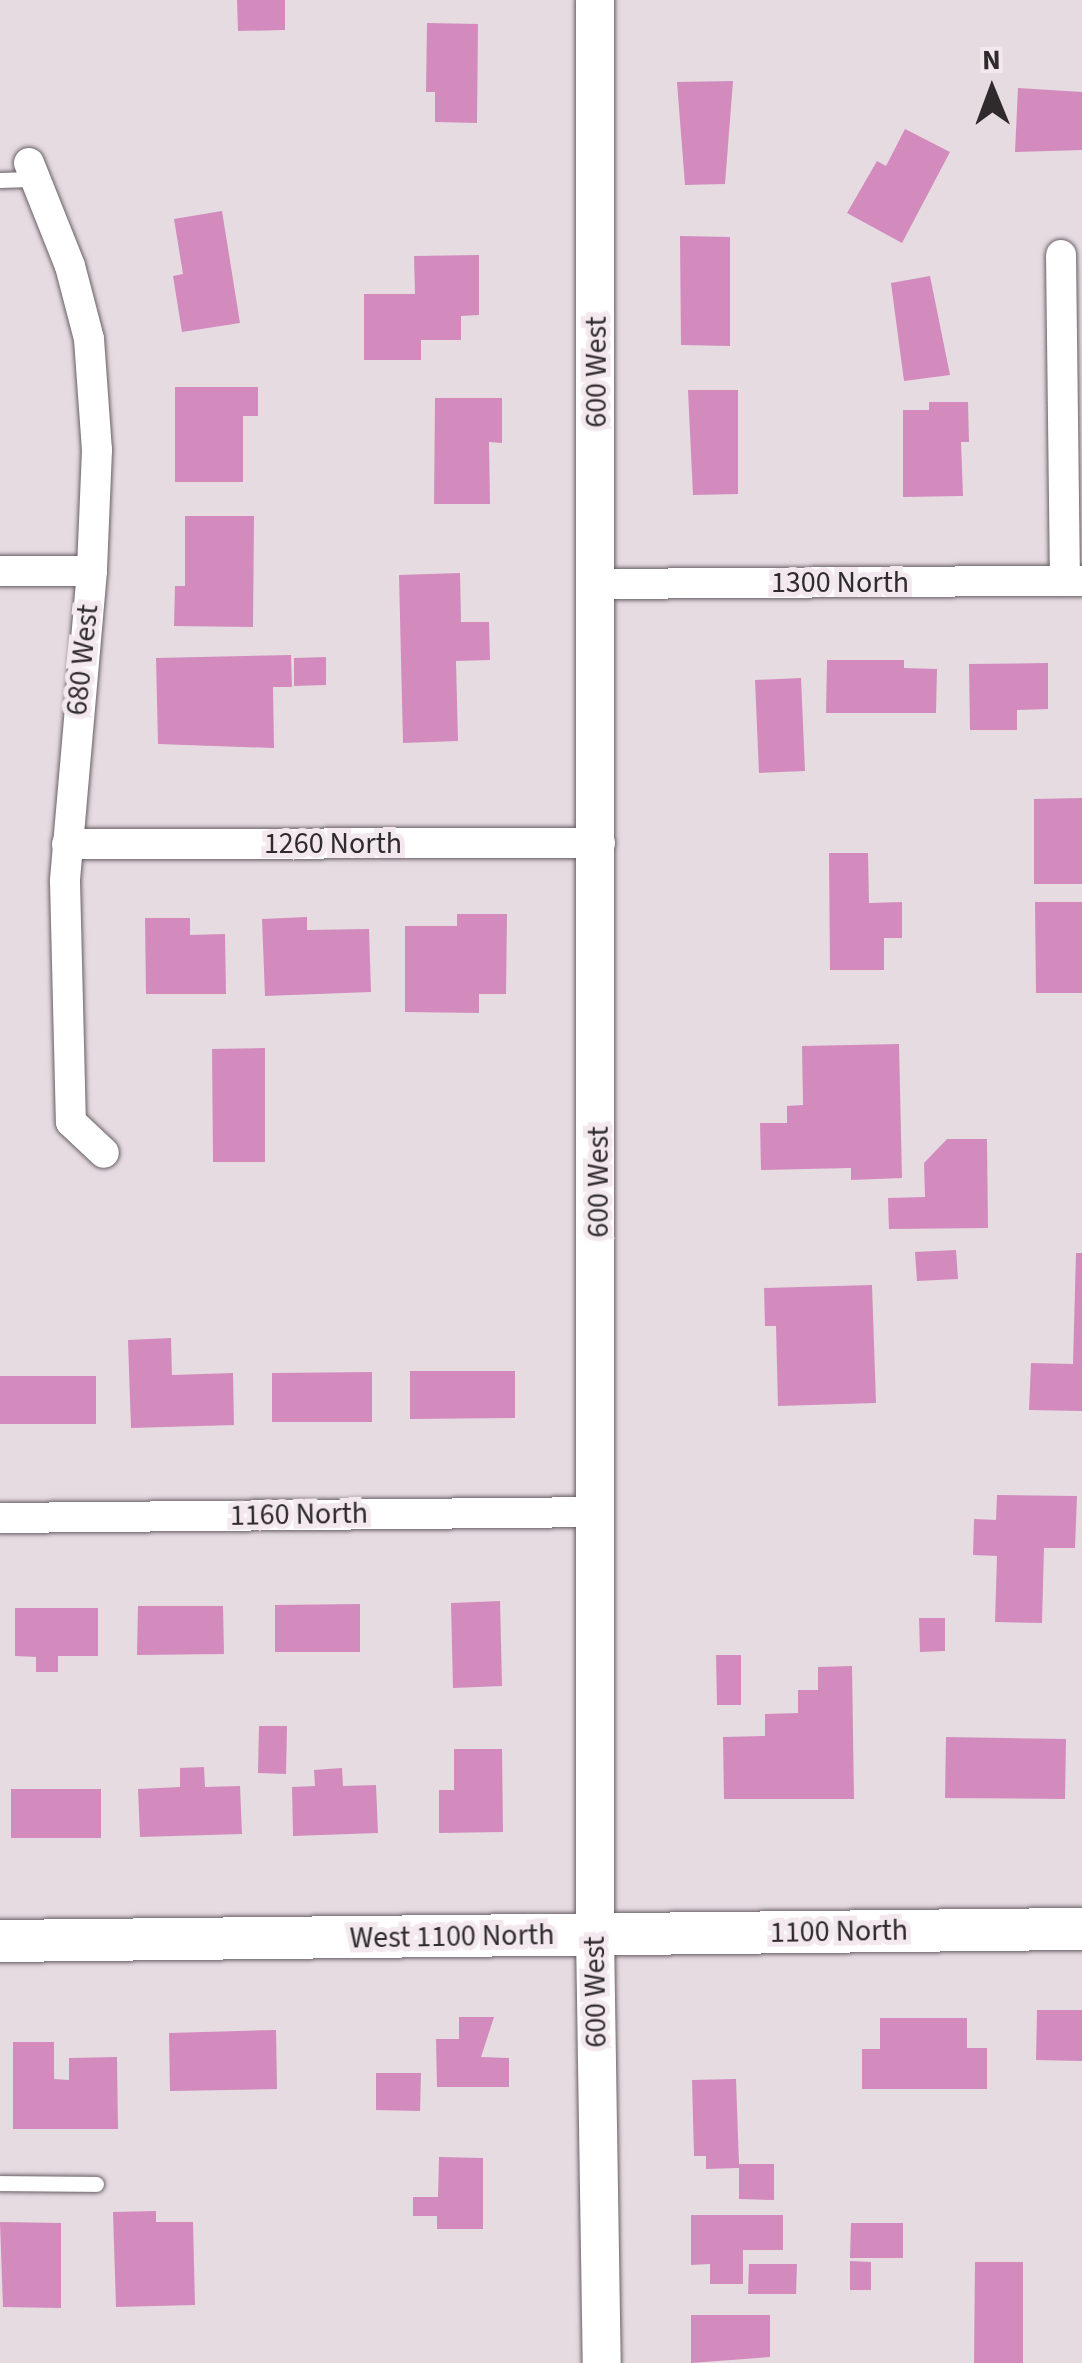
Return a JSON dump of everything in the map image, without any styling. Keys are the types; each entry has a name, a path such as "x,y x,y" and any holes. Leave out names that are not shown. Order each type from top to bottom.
{"main road":[{"name":"1100 North","path":"595,1936 1082,1929"},
{"name":"West 1100 North","path":"0,1941 595,1936"}],"street":[{"name":"600 West","path":"595,0 600,843 595,1936 602,2363"},
{"name":"680 West","path":"32,171 70,266 89,338 97,450 92,570 66,844 71,1122 104,1153"},
{"path":"1061,255 1074,581"},
{"path":"0,571 92,570"},
{"name":"1300 North","path":"598,584 1074,581"},
{"name":"1260 North","path":"66,844 600,843"},
{"name":"1160 North","path":"0,1518 598,1512"}],"lane":[{"path":"0,180 32,171"},
{"path":"0,2183 96,2184"}],"building":[{"path":"237,0 285,0 285,30 238,31"},
{"path":"427,23 478,24 477,123 435,122 435,92 426,92"},
{"path":"733,81 725,184 685,185 677,82"},
{"path":"1018,88 1082,92 1082,150 1015,152"},
{"path":"905,129 950,152 902,243 847,213 877,161 886,166"},
{"path":"222,211 240,323 182,332 173,276 183,274 174,219"},
{"path":"680,236 730,237 730,346 681,345"},
{"path":"479,255 479,315 461,316 461,340 421,340 421,360 364,360 364,294 415,294 414,256"},
{"path":"930,276 950,375 904,381 891,283"},
{"path":"175,387 258,387 258,416 243,416 243,482 175,482"},
{"path":"688,390 738,390 738,494 693,495"},
{"path":"435,398 502,398 502,443 489,442 490,504 434,504"},
{"path":"929,402 968,402 969,442 961,442 963,496 903,497 903,410 929,410"},
{"path":"185,516 254,516 253,627 174,626 175,586 185,586"},
{"path":"460,573 461,622 489,622 490,660 456,661 458,741 403,743 399,575"},
{"path":"291,655 292,687 273,687 274,748 158,744 156,658"},
{"path":"326,657 326,685 294,686 294,658"},
{"path":"827,660 904,660 904,668 937,669 936,713 826,713"},
{"path":"1048,663 1048,709 1017,710 1017,730 970,730 969,664"},
{"path":"801,678 805,771 759,773 755,680"},
{"path":"1082,798 1082,884 1034,884 1034,799"},
{"path":"829,853 868,853 869,903 902,902 902,938 884,938 884,970 830,970"},
{"path":"1035,902 1082,902 1082,993 1036,993"},
{"path":"457,914 507,914 506,994 479,994 479,1013 405,1012 405,926 457,926"},
{"path":"307,917 307,930 369,929 371,992 265,996 262,919"},
{"path":"145,918 190,918 190,935 225,934 226,994 146,994"},
{"path":"899,1044 902,1178 851,1180 851,1168 761,1170 760,1123 787,1123 787,1106 803,1105 802,1046"},
{"path":"265,1048 265,1162 213,1162 212,1049"},
{"path":"947,1139 987,1139 988,1228 889,1229 888,1198 925,1197 924,1163"},
{"path":"956,1250 958,1279 917,1281 915,1252"},
{"path":"1076,1253 1082,1253 1082,1411 1029,1410 1031,1363 1073,1364"},
{"path":"872,1285 876,1403 778,1406 776,1326 765,1326 764,1288"},
{"path":"171,1338 172,1375 233,1373 234,1425 131,1428 128,1340"},
{"path":"410,1371 515,1371 515,1418 410,1419"},
{"path":"372,1372 372,1422 272,1422 272,1373"},
{"path":"0,1376 96,1376 96,1424 0,1424"},
{"path":"997,1495 1077,1496 1075,1548 1044,1548 1042,1623 995,1622 997,1556 973,1555 974,1519 996,1520"},
{"path":"500,1601 502,1686 453,1688 451,1603"},
{"path":"360,1604 360,1652 275,1652 275,1605"},
{"path":"138,1606 223,1606 224,1654 137,1655"},
{"path":"15,1608 98,1608 98,1656 58,1656 58,1672 36,1672 36,1657 15,1656"},
{"path":"919,1618 945,1618 945,1651 920,1652"},
{"path":"716,1655 741,1655 741,1705 717,1705"},
{"path":"852,1666 854,1799 724,1799 723,1737 765,1736 765,1714 798,1713 798,1690 818,1690 818,1667"},
{"path":"259,1726 287,1726 286,1774 258,1773"},
{"path":"946,1737 1066,1739 1065,1799 945,1798"},
{"path":"454,1749 502,1749 503,1832 439,1833 439,1790 454,1790"},
{"path":"204,1767 205,1787 240,1786 242,1834 140,1837 138,1789 180,1787 180,1768"},
{"path":"342,1768 343,1786 376,1785 378,1833 293,1836 292,1787 315,1786 314,1770"},
{"path":"11,1789 101,1789 101,1838 11,1838"},
{"path":"1037,2010 1082,2010 1082,2061 1036,2060"},
{"path":"459,2017 494,2017 481,2057 509,2058 509,2087 437,2087 436,2039 459,2039"},
{"path":"880,2018 967,2018 967,2048 987,2048 987,2089 862,2089 862,2049 880,2049"},
{"path":"276,2030 277,2089 170,2091 169,2033"},
{"path":"13,2042 54,2042 54,2079 69,2080 69,2058 117,2057 118,2129 13,2129"},
{"path":"376,2073 421,2073 420,2111 376,2110"},
{"path":"736,2079 739,2164 774,2164 774,2200 739,2199 739,2168 706,2169 706,2156 694,2156 692,2080"},
{"path":"439,2157 483,2158 483,2229 437,2229 437,2216 413,2216 413,2197 438,2197"},
{"path":"156,2211 156,2222 193,2222 195,2305 116,2307 113,2212"},
{"path":"691,2215 783,2215 783,2250 743,2250 743,2284 710,2284 710,2264 691,2265"},
{"path":"0,2222 61,2223 61,2308 3,2307"},
{"path":"851,2223 903,2223 903,2258 850,2258"},
{"path":"850,2261 871,2262 871,2290 850,2290"},
{"path":"975,2262 1023,2262 1023,2363 974,2363"},
{"path":"749,2264 797,2264 796,2294 748,2294"},
{"path":"691,2315 770,2315 770,2357 691,2363"}]}
